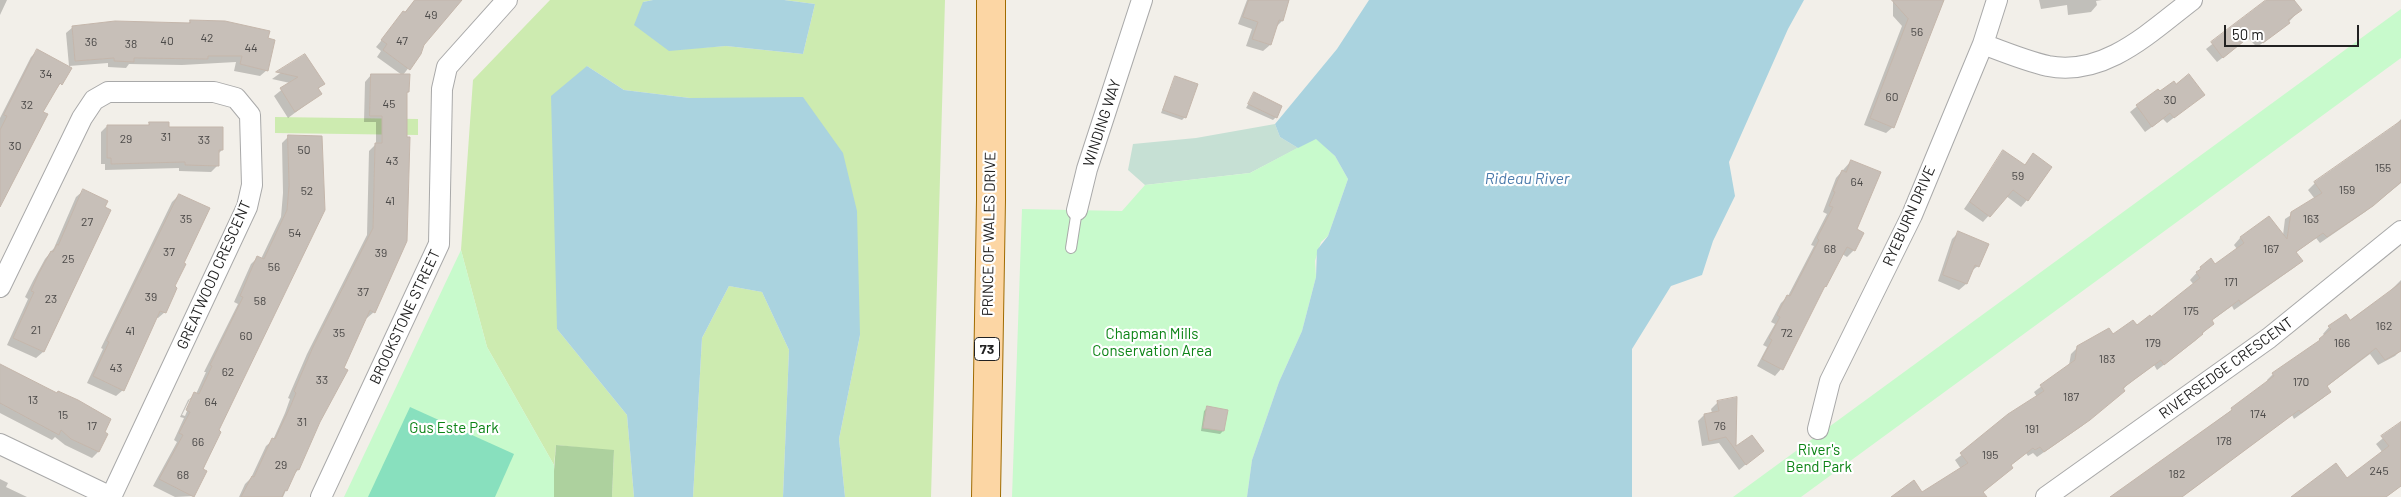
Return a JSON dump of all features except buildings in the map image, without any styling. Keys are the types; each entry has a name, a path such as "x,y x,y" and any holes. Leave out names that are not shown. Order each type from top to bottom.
{"main road":[{"name":"PRINCE OF WALES DRIVE","path":"986,497 991,200 991,0"}],"street":[{"name":"BROOKSTONE STREET","path":"321,497 439,244 442,89 447,67 507,0"},
{"name":"WINDING WAY","path":"1077,210 1086,169 1142,0"},
{"name":"RYEBURN DRIVE","path":"1818,429 1830,381 1912,215 1983,44 1996,0"},
{"path":"1983,44 2049,66 2090,66 2129,49 2192,0"},
{"name":"GREATWOOD CRESCENT","path":"0,287 82,118 94,100 108,92 214,92 236,98 250,115 252,185 247,207 111,497"},
{"name":"RIVERSEDGE CRESCENT","path":"2046,497 2269,338 2401,231"},
{"path":"0,444 111,497"}],"lane":[{"name":"WINDING WAY","path":"1072,248 1077,210"}],"green space":[{"path":"550,0 653,0 643,2 669,50 726,46 803,54 815,4 784,0 945,0 931,497 845,497 839,439 860,335 690,98 624,90 587,66 557,329 627,415 634,497 612,497 614,451 556,445 554,465 487,347 461,250 473,80"},
{"name":"River's Bend Park","path":"2401,9 2401,58 1801,497 1733,497"},
{"path":"275,117 418,119 418,135 275,133"},
{"path":"1275,124 1280,137 1298,148 1250,173 1145,185 1128,170 1133,144 1196,138"},
{"name":"Chapman Mills Conservation Area","path":"1316,138 1335,156 1348,179 1328,236 1321,242 1315,261 1316,277 1302,331 1279,382 1252,460 1247,497 1012,497 1022,209 1122,211 1145,185 1250,173"},
{"name":"Gus Este Park","path":"461,250 487,347 554,465 554,497 344,497"},
{"path":"729,286 762,292 789,350 783,497 693,497 702,338"},
{"path":"410,407 514,454 495,497 368,497"},
{"path":"556,445 614,450 612,497 552,497"}],"water":[{"path":"653,0 784,0 815,4 803,54 726,46 669,51 634,25 643,2"},
{"name":"Rideau River","path":"1369,0 1804,0 1788,29 1729,162 1735,196 1713,241 1702,275 1671,286 1632,349 1632,497 1247,497 1252,460 1279,382 1302,331 1316,277 1317,250 1328,236 1348,179 1335,156 1316,139 1298,148 1280,137 1275,124 1337,49"},
{"path":"587,66 624,90 690,98 803,97 843,153 857,211 860,335 839,439 845,497 783,497 789,350 762,292 729,286 702,338 693,497 634,497 627,415 557,329 551,96"}]}
